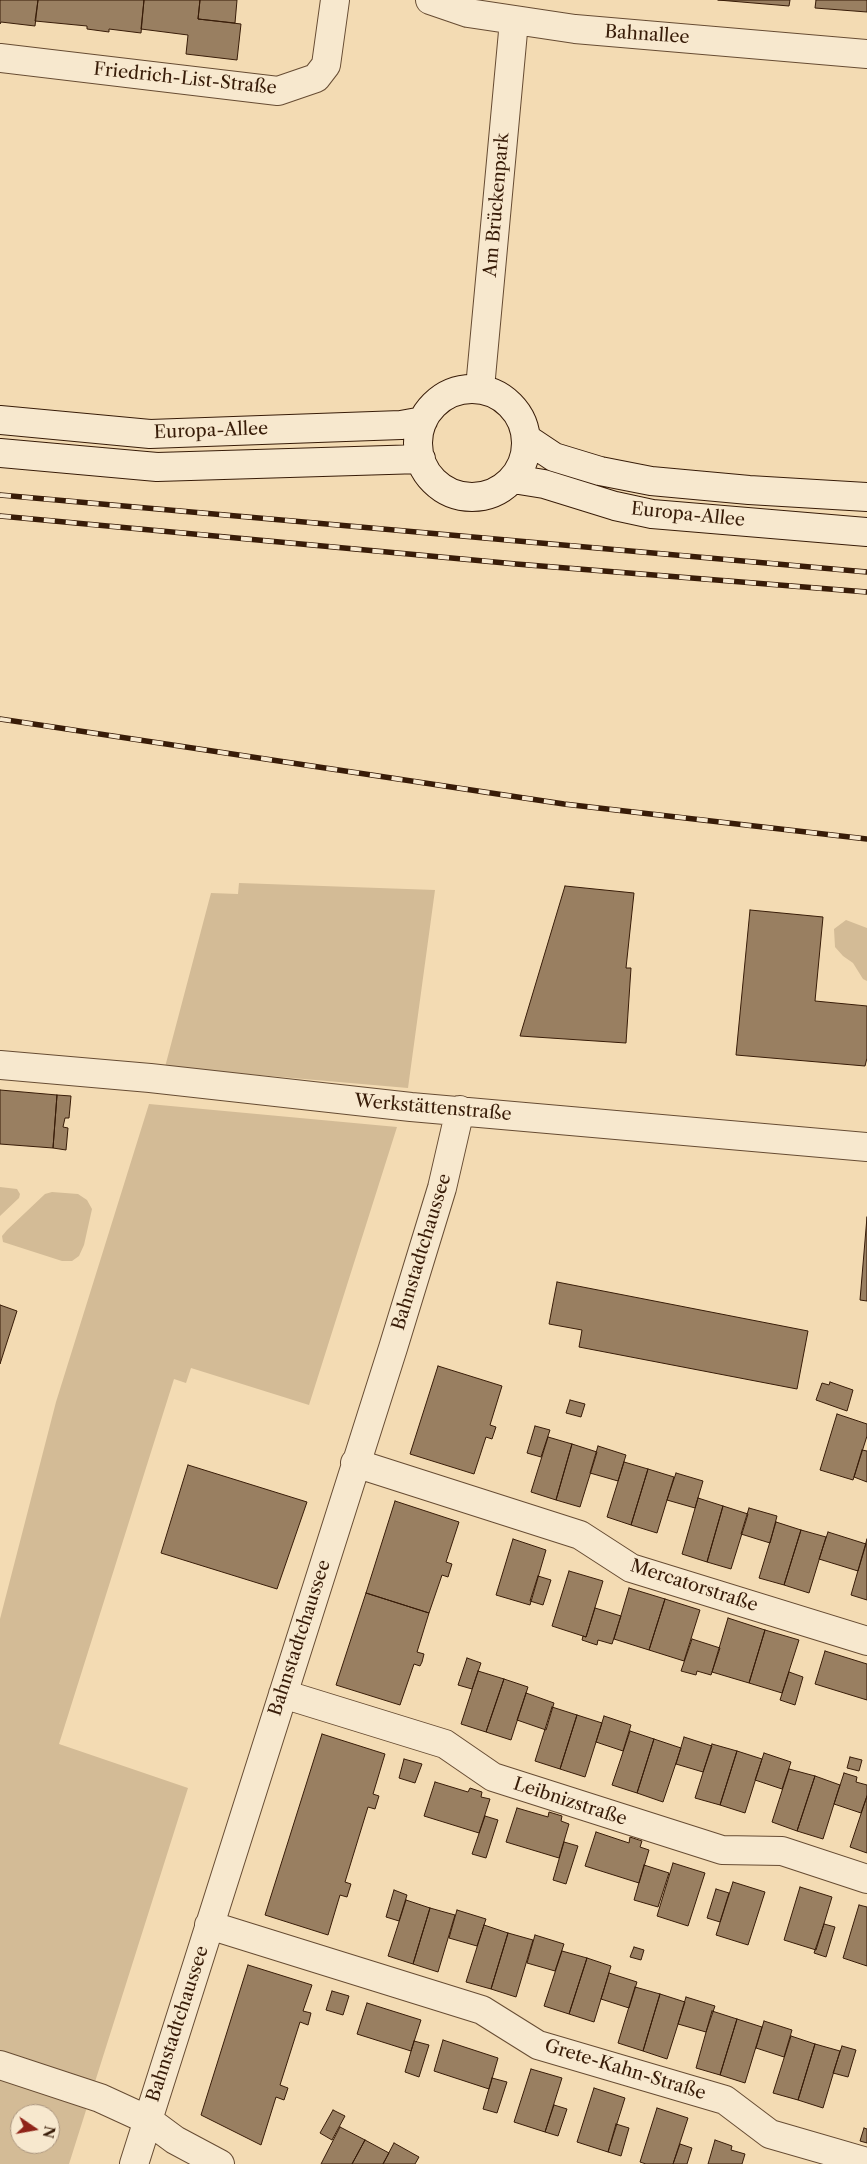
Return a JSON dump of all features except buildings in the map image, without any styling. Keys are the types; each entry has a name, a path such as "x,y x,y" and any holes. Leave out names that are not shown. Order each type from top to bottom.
{"street":[{"name":"Friedrich-List-Straße","path":"0,58 278,91 316,78 326,64 335,0"},
{"name":"Bahnallee","path":"430,0 468,13 575,29 867,54"},
{"name":"Am Brückenpark","path":"480,388 514,21"},
{"path":"480,388 496,394 510,404 521,418 527,438 526,450 522,466 513,479 500,489 486,495 470,497 455,494 442,488 430,477 420,458 419,435 423,421 432,406 446,395 462,389 480,388"},
{"name":"Europa-Allee","path":"0,420 150,434 401,425 423,421"},
{"name":"Europa-Allee","path":"527,438 554,457 600,470 651,481 749,490 867,497"},
{"name":"Europa-Allee","path":"0,453 157,467 420,458"},
{"name":"Europa-Allee","path":"513,479 544,484 615,506 652,514 867,532"},
{"name":"Werkstättenstraße","path":"0,1066 150,1078 460,1110 867,1147"},
{"name":"Bahnstadtchaussee","path":"134,2164 442,1188 460,1110"},
{"name":"Mercatorstraße","path":"355,1463 580,1535 631,1568 867,1641"},
{"name":"Leibnizstraße","path":"283,1694 445,1744 493,1777 712,1848 722,1850 782,1851 867,1879"},
{"name":"Grete-Kahn-Straße","path":"209,1925 482,2010 538,2045 725,2100 770,2134 867,2162"},
{"path":"0,2065 100,2098 148,2120 175,2140 220,2164"}],"shaded area":[{"path":"239,883 435,890 408,1088 165,1067 211,893 238,894"},
{"path":"846,920 867,928 867,981 863,979 853,963 835,947 834,929"},
{"path":"149,1104 397,1127 309,1405 191,1368 186,1383 174,1379 59,1744 188,1788 69,2164 0,2164 0,1619 56,1402"},
{"path":"0,1187 17,1189 20,1194 19,1198 0,1216"},
{"path":"52,1192 78,1194 87,1200 92,1209 84,1245 79,1256 72,1261 62,1261 3,1242 2,1236 7,1230 45,1194"}],"railway":[{"path":"0,495 867,572"},
{"path":"0,516 516,564 867,592"},
{"path":"0,719 564,804 867,839"}]}
